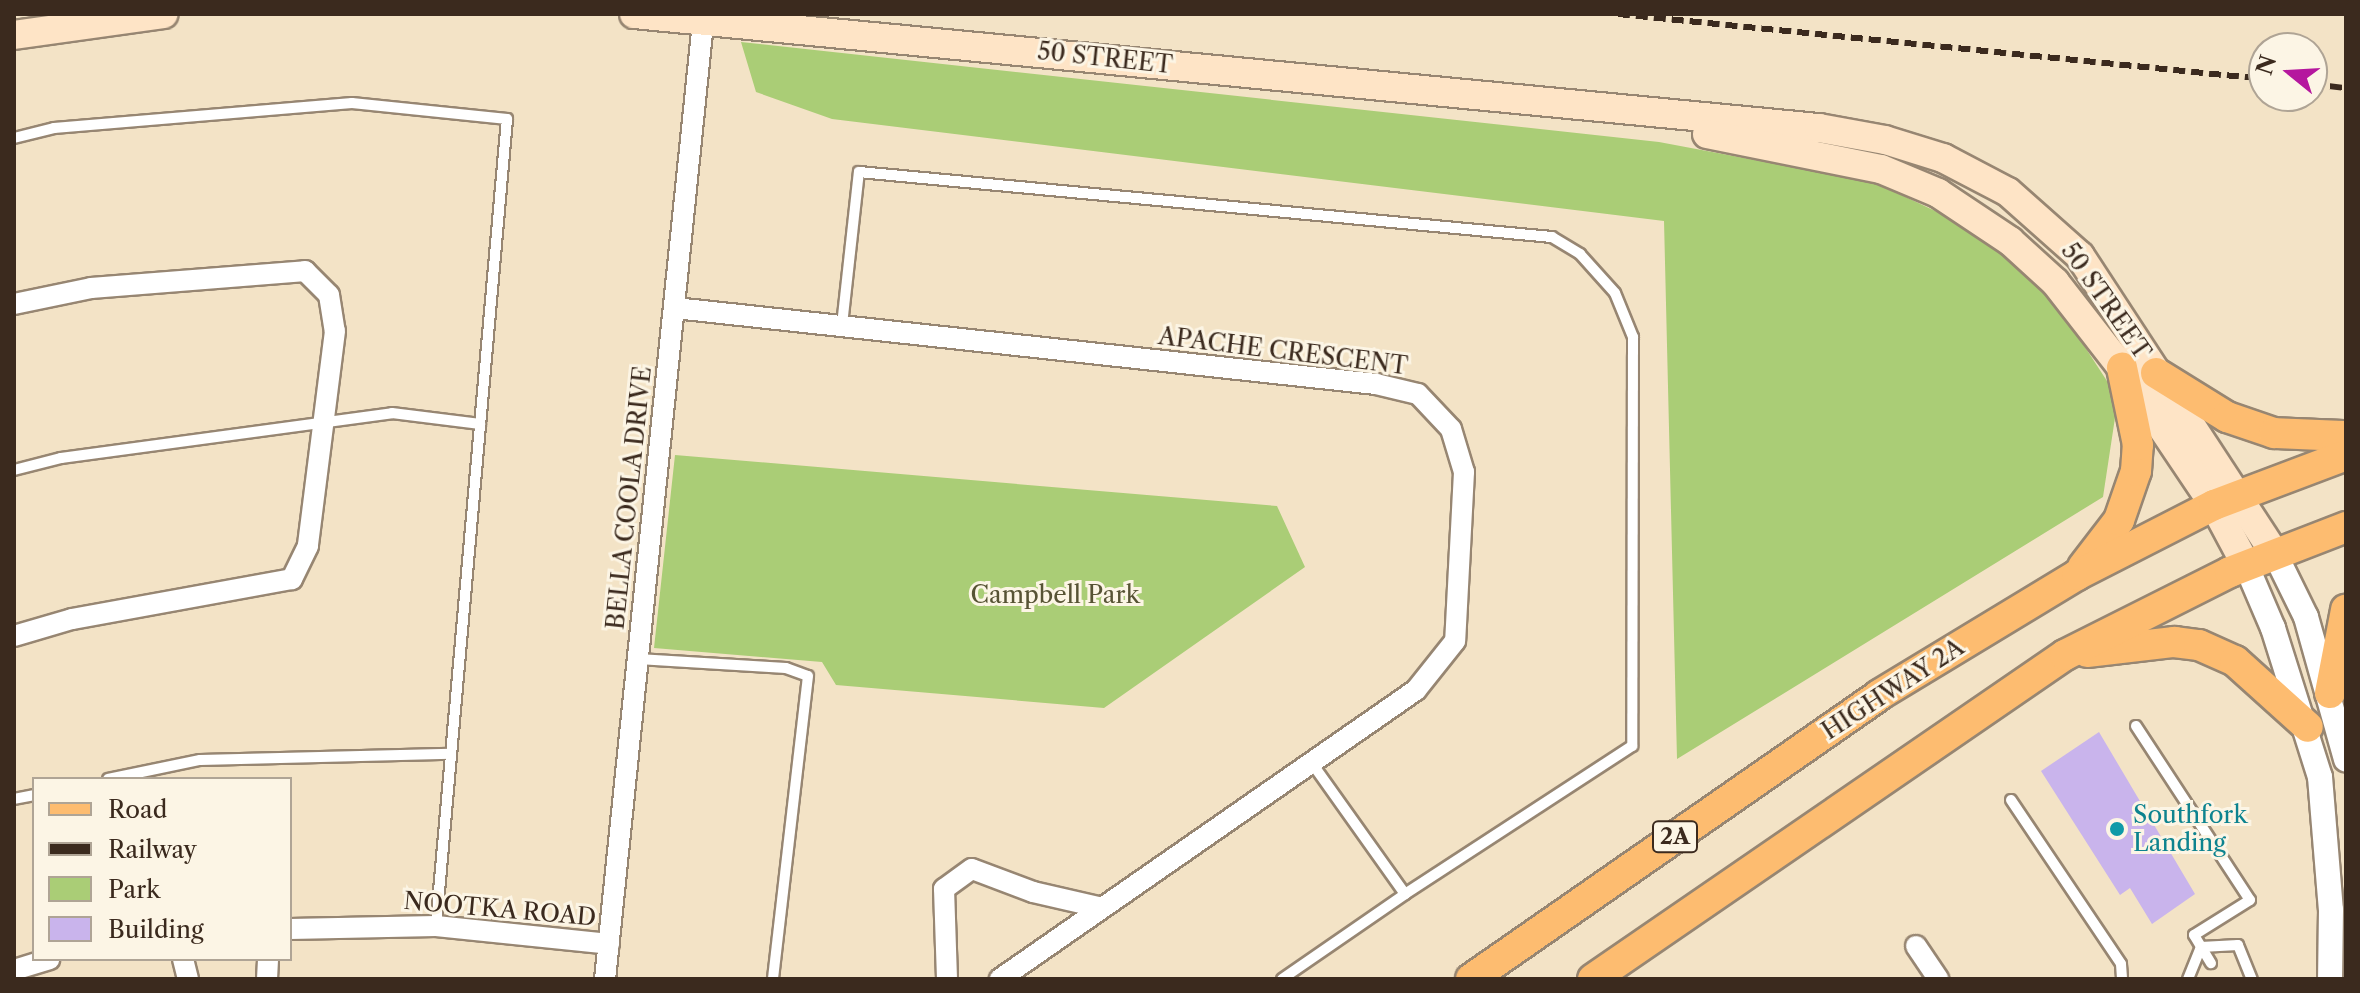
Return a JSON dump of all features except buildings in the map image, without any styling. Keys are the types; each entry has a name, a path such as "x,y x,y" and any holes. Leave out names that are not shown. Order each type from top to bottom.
{"main road":[{"path":"14,35 164,14"},
{"name":"50 STREET","path":"634,14 1819,128 1885,140 1943,158 2008,192 2050,225 2080,256 2156,373 2228,501 2246,565"},
{"name":"50 STREET","path":"1577,106 1841,159 1938,193 2010,241 2055,282 2228,501 2275,554"},
{"path":"2077,575 2119,520 2136,471 2138,445 2122,368"},
{"path":"2156,373 2239,421 2274,433 2346,436"},
{"name":"HIGHWAY 2A","path":"1471,979 1879,695 2077,575 2228,501 2346,455"},
{"path":"1593,979 2065,655 2246,565 2346,527"},
{"path":"2330,693 2346,610"},
{"path":"2065,655 2174,642 2199,645 2251,673 2308,727"}],"street":[{"name":"BELLA COOLA DRIVE","path":"605,979 703,22"},
{"path":"14,304 91,288 305,271 329,295 335,331 308,546 292,579 72,619 14,636"},
{"name":"APACHE CRESCENT","path":"675,308 1376,384 1418,394 1451,429 1464,472 1455,641 1416,690 1314,766 1098,907 1000,979"},
{"path":"2275,554 2306,617 2330,693 2346,759"},
{"path":"2246,565 2308,727 2320,777 2331,910 2330,979"},
{"path":"947,979 944,889 972,869 1033,892 1098,907"},
{"name":"NOOTKA ROAD","path":"292,929 436,926 609,944"},
{"path":"1916,946 1938,979"},
{"path":"14,970 43,961"}],"lane":[{"path":"14,138 54,128 352,103 507,119 436,926"},
{"path":"842,325 859,172 1552,237 1580,254 1615,293 1633,337 1632,746 1405,894 1282,979"},
{"path":"14,470 61,458 392,413 480,424"},
{"path":"638,659 786,668 808,676 773,979"},
{"path":"2136,726 2250,900 2194,935 2211,963"},
{"path":"118,777 200,760 451,754"},
{"path":"1314,766 1405,894"},
{"path":"2011,800 2121,964 2122,979"},
{"path":"2201,947 2238,945 2252,979"},
{"path":"2188,979 2201,947"}],"green space":[{"path":"741,42 1659,142 1876,183 2024,253 2118,398 2103,497 1677,759 1664,221 832,119 756,92"},
{"name":"Campbell Park","path":"675,455 1277,506 1305,567 1104,708 836,685 822,662 654,648"}],"railway":[{"path":"1618,14 2248,77"},
{"path":"2328,86 2346,88"}],"place":[{"name":"Southfork Landing","path":"2117,829"}]}
